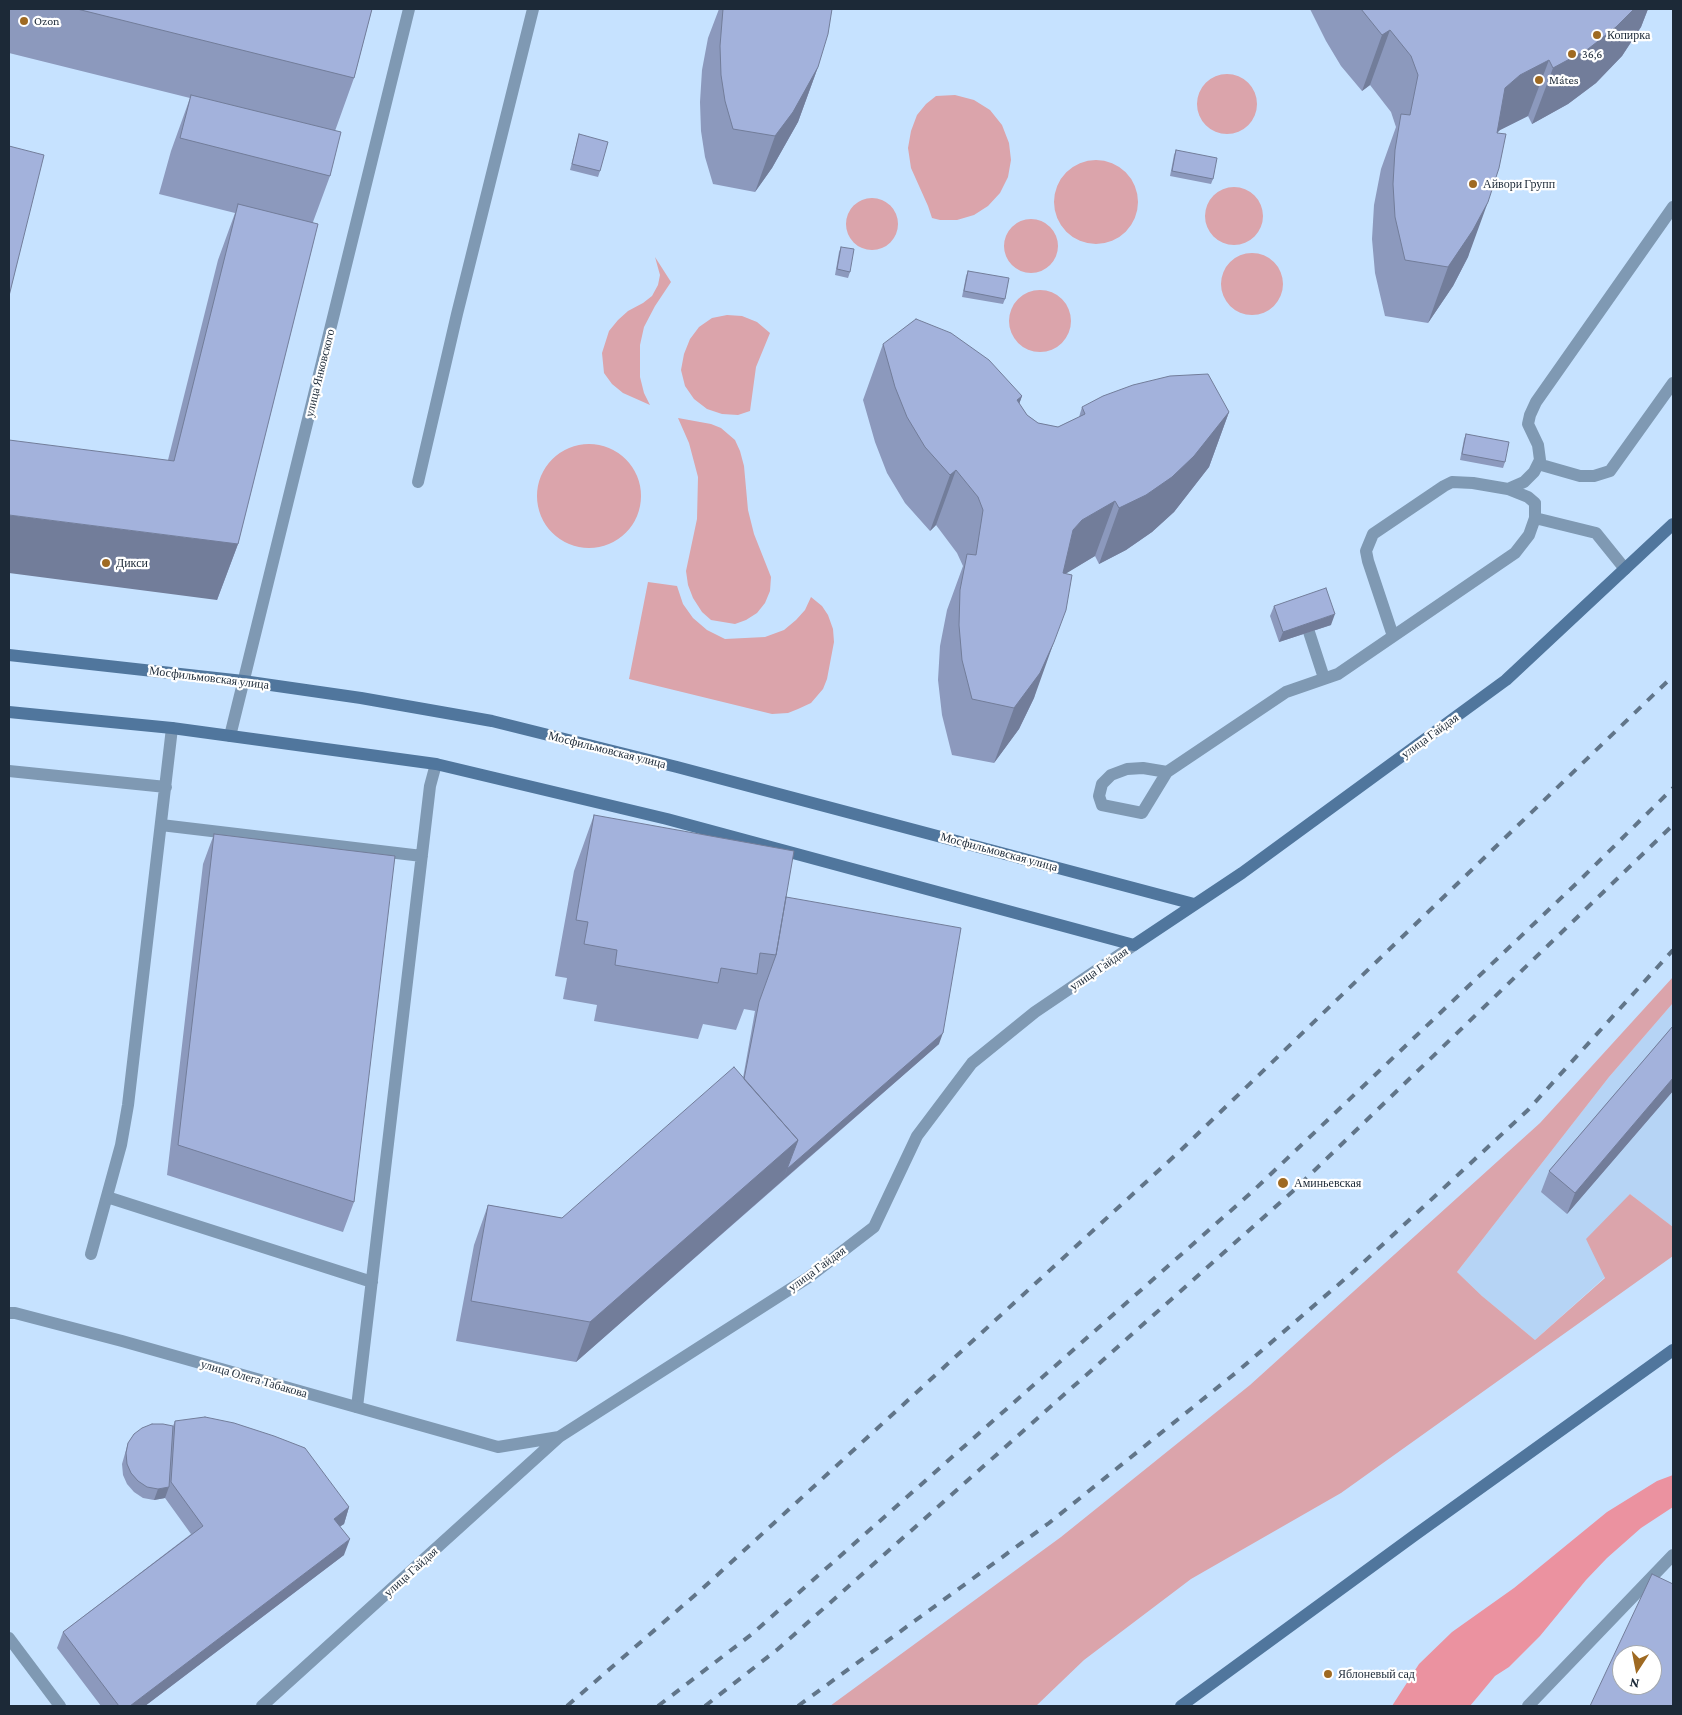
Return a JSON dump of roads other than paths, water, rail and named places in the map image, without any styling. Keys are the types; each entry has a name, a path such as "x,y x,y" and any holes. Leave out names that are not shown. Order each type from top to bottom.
{"street":[{"name":"улица Янковского","path":"230,736 409,9"},
{"path":"418,482 457,314 533,9"},
{"path":"1508,489 1524,482 1534,472 1540,460 1538,446 1528,424 1533,409 1673,207"},
{"path":"1538,464 1580,476 1594,476 1610,471 1673,383"},
{"path":"1167,772 1143,768 1127,769 1112,775 1102,784 1099,796 1102,805 1142,814 1167,772 1286,692 1338,674 1515,553 1529,535 1535,518 1535,504 1528,497 1508,489 1473,483 1452,482 1373,534 1366,551 1393,636"},
{"path":"1535,518 1596,533 1626,569"},
{"name":"улица Гайдая","path":"262,1706 559,1437 809,1277 874,1226 917,1136 972,1063 1035,1012 1242,873 1506,680 1673,524"},
{"path":"1309,632 1324,678"},
{"name":"Мосфильмовская улица","path":"9,656 243,681 361,698 492,722 677,767 1194,904"},
{"path":"9,712 172,728 436,764 667,819 1134,945"},
{"path":"91,1254 121,1145 128,1105 172,728"},
{"path":"357,1407 430,786 436,764"},
{"path":"9,771 166,787"},
{"path":"161,825 422,856"},
{"path":"107,1197 372,1282"},
{"name":"улица Олега Табакова","path":"9,1313 122,1341 498,1447"},
{"path":"1181,1706 1414,1535 1673,1350"},
{"name":"улица Гайдая","path":"498,1447 559,1437"},
{"path":"1528,1706 1673,1555"},
{"path":"9,1638 60,1706"}],"railway":[{"path":"567,1706 702,1589 1181,1150 1673,676"},
{"path":"658,1706 752,1634 1253,1191 1580,880 1673,788"},
{"path":"705,1706 778,1649 1292,1192 1673,825"},
{"path":"798,1706 1049,1523 1238,1371 1353,1272 1528,1110 1673,950"}],"place":[{"name":"Ozon","path":"24,21"},
{"name":"Копирка","path":"1597,35"},
{"name":"36,6","path":"1572,54"},
{"name":"Mátes","path":"1539,80"},
{"name":"Айвори Групп","path":"1473,184"},
{"name":"Дикси","path":"106,563"},
{"name":"Аминьевская","path":"1283,1183"},
{"name":"Яблоневый сад","path":"1328,1674"}]}
